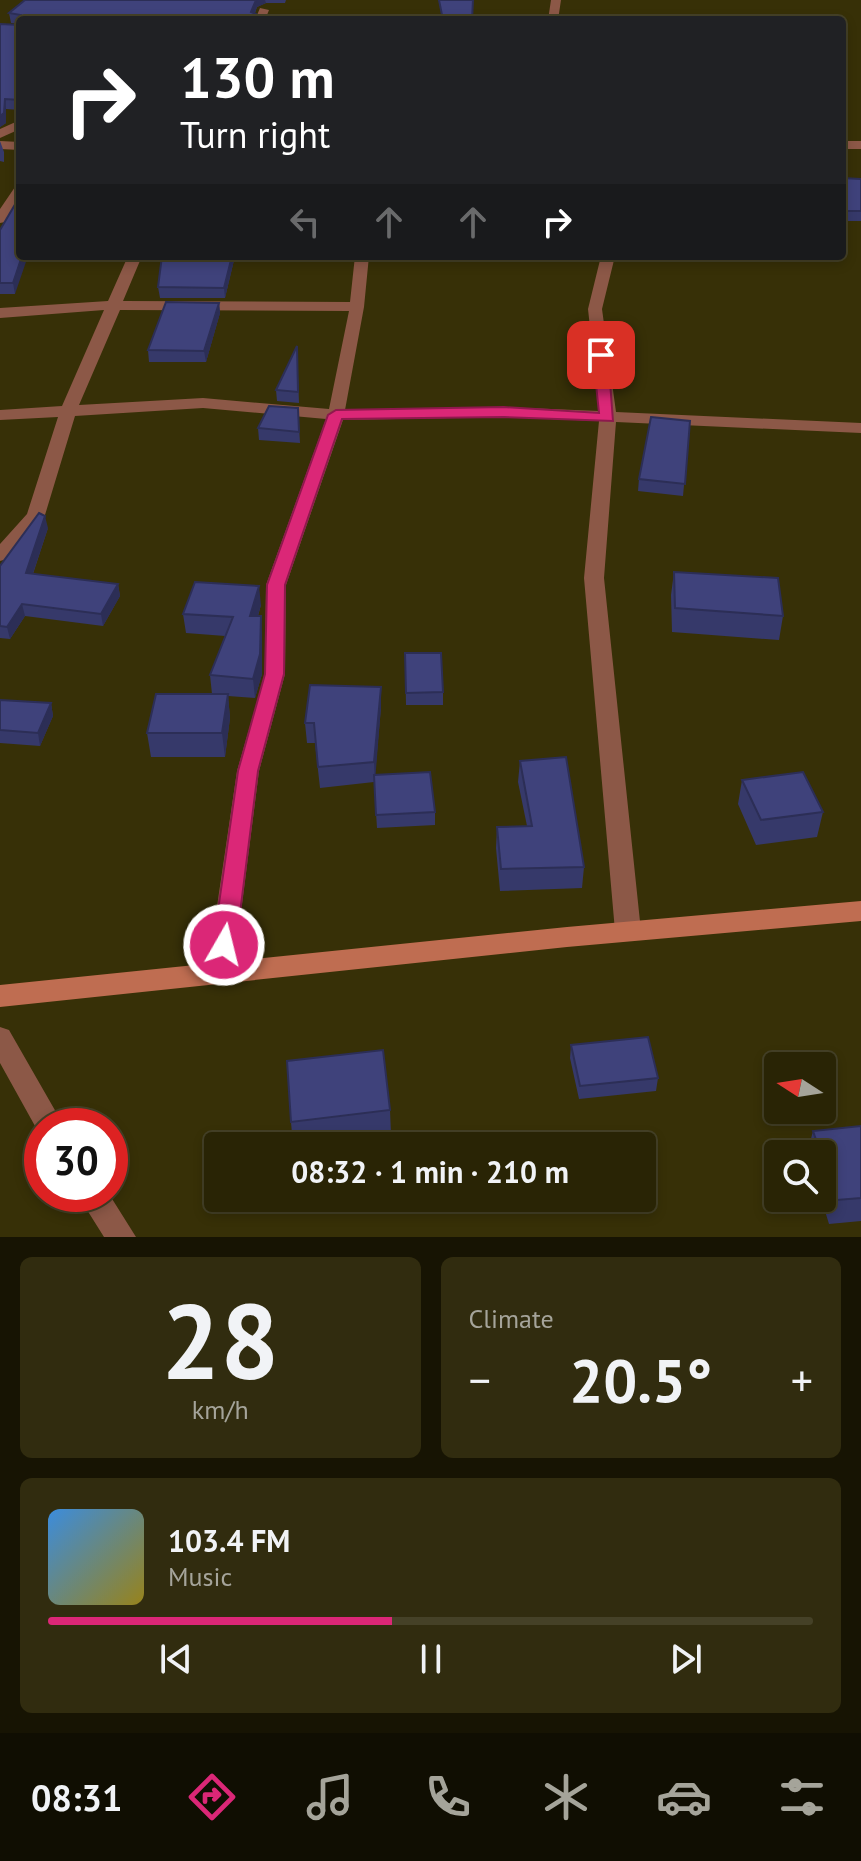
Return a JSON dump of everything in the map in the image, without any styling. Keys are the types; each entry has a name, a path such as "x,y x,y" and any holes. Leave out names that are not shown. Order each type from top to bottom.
{"main road":[{"path":"0,996 628,931 861,911"}],"street":[{"path":"0,219 16,196"},
{"path":"0,555 36,515 68,412 133,260"},
{"path":"220,974 248,771 275,674 276,585 336,415 357,307 362,260"},
{"path":"607,260 595,309 608,418 594,578 628,931"},
{"path":"0,313 115,305 357,307"},
{"path":"0,415 203,403 336,415 504,412 861,428"},
{"path":"0,1038 40,1108"},
{"path":"104,1212 121,1237"}],"building":[{"path":"25,0 256,0 251,12 255,16 21,16 9,13"},
{"path":"439,0 473,0 472,16 442,16"},
{"path":"0,24 16,25 16,100 5,99 4,113 0,116"},
{"path":"846,178 861,179 861,211 846,211"},
{"path":"16,203 16,260 21,260 13,283 0,283 0,230"},
{"path":"161,260 231,260 224,288 158,287"},
{"path":"166,302 219,303 204,351 148,350"},
{"path":"297,346 298,392 276,390"},
{"path":"269,406 298,408 299,432 258,428"},
{"path":"651,417 690,421 685,484 639,479"},
{"path":"39,513 45,516 26,573 118,584 101,614 22,604 7,627 0,626 0,566"},
{"path":"674,572 778,578 783,616 675,608"},
{"path":"195,582 259,586 250,616 261,616 260,654 253,679 210,675 233,617 183,614"},
{"path":"405,653 441,653 443,692 406,693"},
{"path":"310,685 381,687 374,762 318,767 314,723 305,723"},
{"path":"156,694 228,694 222,733 147,733"},
{"path":"0,700 51,703 38,733 0,730"},
{"path":"566,757 584,867 501,869 497,827 532,826 520,761"},
{"path":"430,772 435,812 376,815 374,775"},
{"path":"803,772 823,812 761,820 742,780"},
{"path":"648,1037 658,1078 580,1086 571,1045"},
{"path":"383,1050 390,1110 291,1122 287,1061"},
{"path":"861,1126 861,1198 837,1200 836,1140 816,1140 813,1131"}],"route":[{"path":"224,945 248,771 275,674 276,585 336,415 504,412 608,418 601,355"}]}
